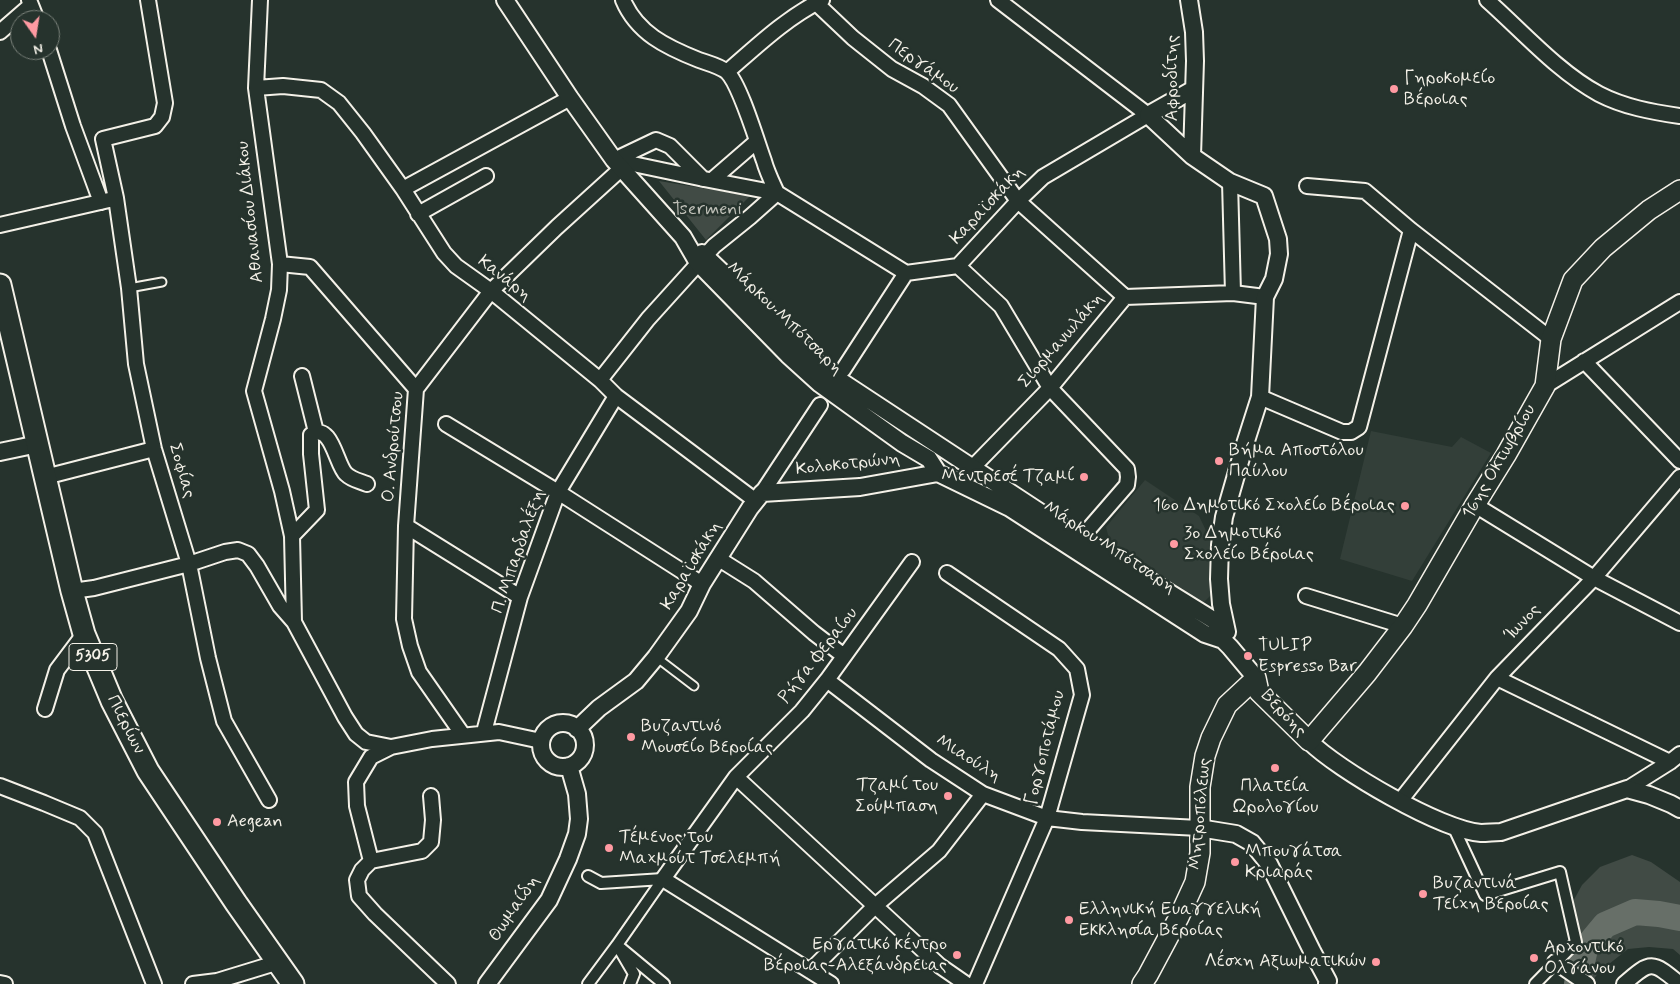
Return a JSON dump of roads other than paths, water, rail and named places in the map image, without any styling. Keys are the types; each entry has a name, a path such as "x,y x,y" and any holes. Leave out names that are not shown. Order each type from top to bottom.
{"main road":[{"name":"16ης Οκτωβρίου","path":"1313,736 1367,673 1403,626 1506,455 1545,386 1551,339 1573,280 1603,248 1649,210 1680,190"},
{"name":"Πιερίων","path":"0,285 72,591 84,634 112,701 148,771 236,903 280,962 293,984"},
{"name":"Βερόης","path":"1256,678 1267,683 1298,716 1313,736"},
{"name":"Μητροπόλεως","path":"1142,984 1175,925 1194,882 1200,853 1200,787 1205,756 1211,738 1226,705 1256,678"}],"street":[{"name":"Σοφίας","path":"148,0 165,103 162,117 154,126 103,139 116,198 129,288 136,364 154,448 189,564 208,658 224,721 269,800"},
{"name":"Αθανασίου Διάκου","path":"260,0 256,88 280,264 273,319 254,391 282,490 292,536 294,622"},
{"name":"Μάρκου Μπότσαρη","path":"505,0 570,98 618,164 788,355 820,384 902,443 929,459 938,474 1010,508 1205,634 1226,644"},
{"path":"622,0 641,28 662,44 727,72 734,81 777,193"},
{"path":"998,0 1148,115 1192,156 1230,182 1264,196 1278,238 1279,254 1274,279 1265,297 1260,397 1244,444 1224,517 1220,545 1220,604 1226,644"},
{"name":"Αφροδίτης","path":"1190,0 1196,60 1192,156"},
{"path":"1487,0 1543,53 1592,89 1635,108 1680,116"},
{"path":"0,32 30,2"},
{"path":"727,72 779,28 799,5 819,2"},
{"name":"Περγάμου","path":"819,2 853,38 892,69 922,86 949,105 1018,201 1125,298"},
{"path":"51,60 101,202"},
{"name":"Κανάρη","path":"256,88 283,86 321,90 339,103 403,189 444,253 456,266 491,291 600,380 616,396 759,497"},
{"name":"Καραϊσκάκη","path":"906,272 958,266 1018,201 1043,177 1194,89"},
{"path":"403,189 570,98"},
{"name":"Ο. Ανδρούτσου","path":"463,736 419,672 410,646 404,619 406,526 416,389 491,291 618,164 656,140 670,146 708,180"},
{"path":"708,180 757,142"},
{"path":"618,164 777,193 906,272 843,370"},
{"path":"418,214 486,176"},
{"path":"1230,182 1233,292"},
{"path":"1307,186 1365,191 1411,230 1551,339"},
{"path":"600,380 648,319 714,246 777,193"},
{"path":"0,225 116,198"},
{"path":"1260,397 1342,432 1351,432 1359,428 1411,230"},
{"name":"Μάρκου Μπότσαρη","path":"702,259 827,372 1081,538 1215,621 1226,644 1256,678"},
{"path":"280,264 310,267 416,389"},
{"path":"958,266 1001,306 1050,388 1127,469 1127,485 1081,538"},
{"name":"Σιορμανωλάκη","path":"972,468 1050,388 1125,298 1233,292 1265,297"},
{"path":"1545,386 1680,302"},
{"path":"1584,361 1680,461"},
{"path":"302,376 316,432"},
{"name":"Π. Μπαρδαλέξη","path":"484,732 520,597 558,492 616,396"},
{"name":"Καραϊσκάκη","path":"577,729 599,708 636,681 656,657 689,611 702,584 820,405"},
{"path":"446,424 558,492 702,584"},
{"path":"292,536 316,510 310,454 311,435 320,432 329,439 344,473 352,479 367,484"},
{"path":"0,452 38,444"},
{"path":"45,477 154,448"},
{"name":"Κολοκοτρώνη","path":"759,497 860,487 938,474"},
{"name":"Ίωνος","path":"1400,801 1496,678 1594,578 1680,477"},
{"path":"1475,505 1594,578 1680,622"},
{"path":"406,526 520,597"},
{"path":"72,591 94,588 189,564 224,552 238,550 248,554 280,606 294,622 356,734 366,742 391,747"},
{"path":"719,559 754,581 814,633 844,656"},
{"name":"Ρήγα Φεραίου","path":"588,984 618,945 663,878 736,777 802,710 827,680 912,562"},
{"name":"Γοργοποτάμου","path":"947,573 1059,649 1077,669 1082,695 1047,818 975,984"},
{"path":"1306,596 1403,626"},
{"path":"45,709 57,670 84,634"},
{"path":"1496,678 1675,758"},
{"name":"Μιαούλη","path":"827,680 931,760 983,794 1047,818 1082,822 1200,828"},
{"path":"564,723 572,725 577,729 583,736 585,743 584,751 576,763 559,767 547,760 541,749 541,741 545,732 550,727 564,723"},
{"path":"371,862 357,806 356,782 371,757 391,747 484,732 499,732 541,741"},
{"name":"Βερόης","path":"1313,736 1324,740 1353,762 1385,793 1453,826 1481,833 1501,832 1626,789 1675,758"},
{"name":"Θωμαίδη","path":"487,984 549,900 568,859 577,834 579,819 576,794 569,766"},
{"path":"736,777 940,966 966,984"},
{"path":"0,786 80,818 94,833 154,984"},
{"path":"1626,789 1649,795 1680,809"},
{"path":"810,971 874,906 939,851 983,794"},
{"path":"431,796 432,842 422,851 371,862 362,870 357,880 359,896 375,914 448,984"},
{"path":"1453,826 1485,895 1560,872 1576,942 1535,984"},
{"path":"1200,828 1236,834 1252,843 1269,864 1328,983"},
{"path":"588,876 601,883 663,878 831,984"},
{"path":"618,945 634,974 630,984"},
{"path":"618,945 664,984"},
{"path":"193,984 217,981 280,962"},
{"path":"1555,962 1587,984"},
{"path":"1624,984 1642,968 1651,966 1660,969 1680,984"},
{"path":"0,983 5,984"}],"lane":[{"path":"129,288 162,282"},
{"path":"656,657 694,686"}],"waterway":[{"path":"1577,984 1585,949 1605,925 1635,912 1680,918"}],"place":[{"name":"Γηροκομείο Βέροιας","path":"1394,89"},
{"name":"Βήμα Αποστόλου Παύλου","path":"1219,461"},
{"name":"Μεντρεσέ Τζαμί","path":"1084,477"},
{"name":"16ο Δημοτικό Σχολείο Βέροιας","path":"1405,506"},
{"name":"3ο Δημοτικό Σχολείο Βέροιας","path":"1174,544"},
{"name":"TULIP Espresso Bar","path":"1248,656"},
{"name":"Βυζαντινό Μουσείο Βεροίας","path":"631,737"},
{"name":"Πλατεία Ωρολογίου","path":"1275,768"},
{"name":"Τζαμί του Σούμπαση","path":"948,796"},
{"name":"Aegean","path":"217,822"},
{"name":"Τέμενος του Μαχμούτ Τσελεμπή","path":"609,848"},
{"name":"Μπουγάτσα Κριαράς","path":"1235,862"},
{"name":"Βυζαντινά Τείχη Βεροίας","path":"1423,894"},
{"name":"Ελληνική Ευαγγελική Εκκλησία Βεροίας","path":"1069,920"},
{"name":"Εργατικό κέντρο Βέροιας-Αλεξάνδρειας","path":"957,955"},
{"name":"Αρχοντικό Ολγάνου","path":"1534,958"},
{"name":"Λέσχη Αξιωματικών","path":"1376,962"}],"park label":[{"name":"Tsermeni","path":"707,210"}]}
